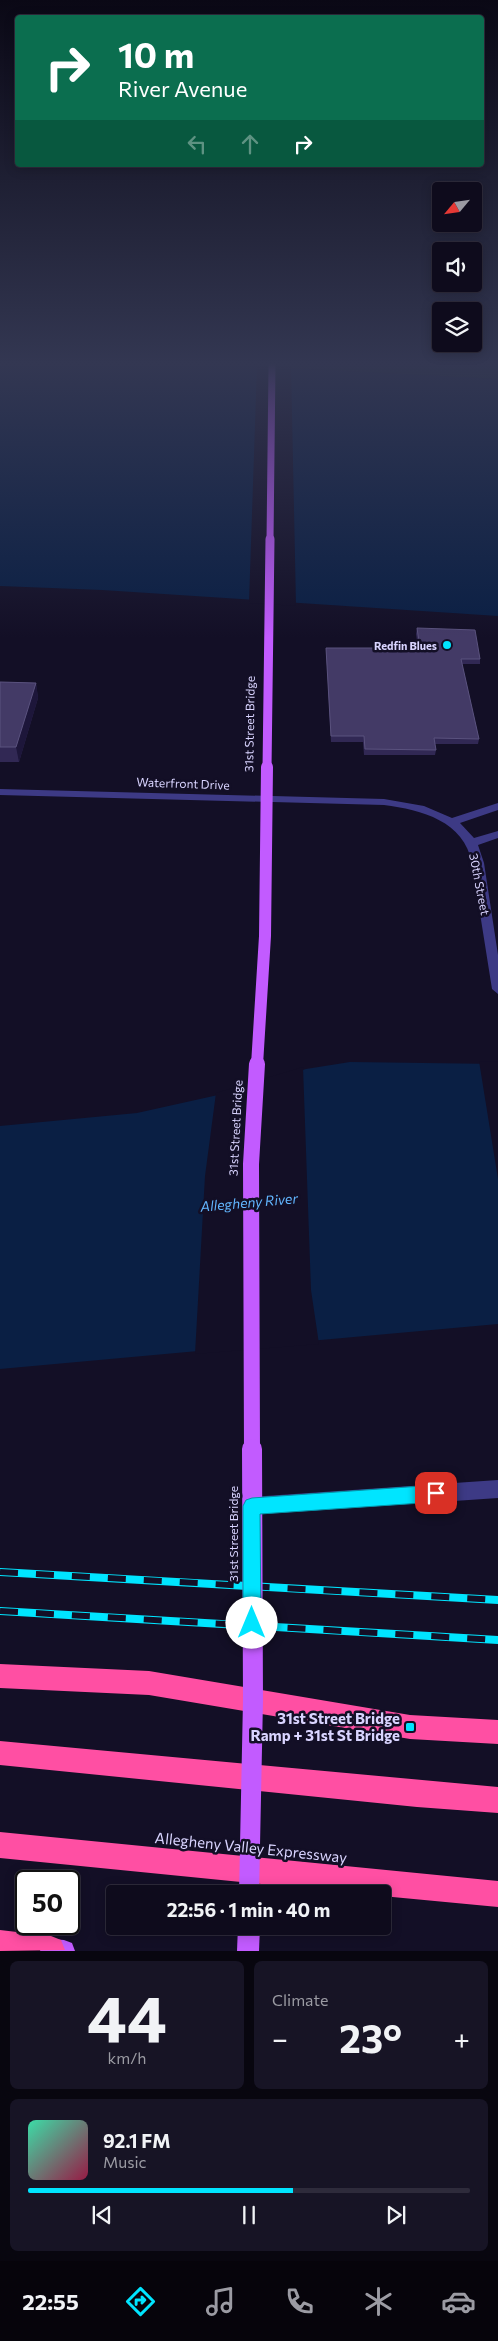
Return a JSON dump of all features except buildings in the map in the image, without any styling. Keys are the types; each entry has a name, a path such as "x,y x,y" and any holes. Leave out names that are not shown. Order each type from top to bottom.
{"highway":[{"path":"0,1676 149,1683 410,1727 498,1732"},
{"path":"0,1754 498,1800"},
{"name":"Allegheny Valley Expressway","path":"0,1845 498,1894"},
{"path":"0,1944 55,1951"}],"main road":[{"name":"31st Street Bridge","path":"249,1885 253,1700 250,1164 265,936 271,456"},
{"path":"248,1935 248,1951"}],"street":[{"name":"Waterfront Drive","path":"0,792 406,804 430,810 452,822 472,843"},
{"path":"452,822 498,806"},
{"path":"472,843 498,834"},
{"name":"30th Street","path":"472,843 498,986"},
{"path":"252,1506 498,1489"}],"water":[{"path":"0,456 498,456 498,616 102,590 0,586"},
{"name":"Allegheny River","path":"350,1062 498,1064 498,1324 0,1369 0,1126 137,1113 218,1095 306,1069"}],"pier":[{"path":"254,456 293,456 296,606 249,603"},
{"path":"479,1061 498,1062 498,1179"},
{"path":"303,1067 311,1290 319,1344 195,1354 205,1176 216,1093"}],"railway":[{"path":"0,1572 498,1600"},
{"path":"0,1611 498,1640"}],"place":[{"name":"Redfin Blues","path":"447,645"},
{"name":"31st Street Bridge Ramp + 31st St Bridge","path":"410,1727"}],"route":[{"path":"252,1623 252,1506 436,1493"}]}
